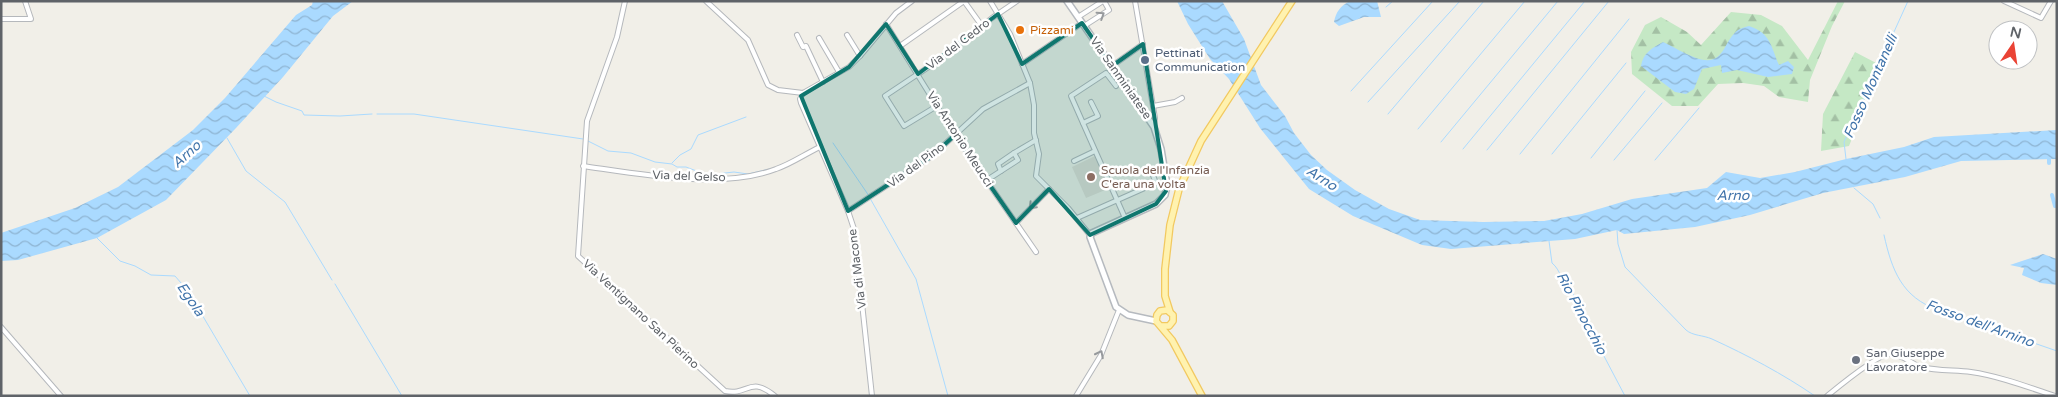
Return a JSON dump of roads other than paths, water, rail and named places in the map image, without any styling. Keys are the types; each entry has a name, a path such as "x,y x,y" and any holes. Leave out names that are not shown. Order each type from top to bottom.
{"main road":[{"path":"1172,340 1173,317 1165,296 1165,269 1170,225 1179,189 1201,142 1290,3"},
{"path":"1165,296 1156,321 1172,340 1202,396"},
{"path":"1159,312 1164,310 1170,312"},
{"path":"1161,326 1167,326 1172,323"}],"street":[{"path":"1,19 31,19 25,1"},
{"name":"Via Ventignano San Pierino","path":"625,1 617,37 587,121 578,256 726,390 737,391 760,386 775,396"},
{"path":"706,1 748,40 768,84 778,90 804,93 839,72 860,56 896,13 912,1"},
{"path":"900,46 964,1 982,26"},
{"path":"990,1 1010,34 1030,83 1039,154 1036,176 1077,218 1090,235 1114,304 1119,310 1128,315 1156,321"},
{"name":"Via del Cedro","path":"937,106 904,126 885,97 936,62 1017,1"},
{"name":"Via Sanminiatese","path":"1068,1 1154,127 1161,149 1167,189 1158,203 1125,218"},
{"path":"1022,64 1083,24 1109,10 1104,1 1078,17"},
{"path":"1135,1 1155,118 1154,127"},
{"path":"2004,1 2041,18 2051,1"},
{"name":"Via Antonio Meucci","path":"886,24 955,135 1036,252"},
{"path":"798,35 803,47 806,46 823,82"},
{"path":"847,35 860,56"},
{"path":"819,38 839,72"},
{"path":"1112,66 1143,44"},
{"path":"1066,98 1106,73 1116,86"},
{"name":"Via del Pino","path":"848,211 932,156 983,110 1030,83"},
{"name":"Via di Macone","path":"804,93 800,99 854,229 872,396"},
{"path":"1071,96 1125,218 1090,235"},
{"path":"1153,106 1175,102 1182,98"},
{"path":"1083,123 1098,116 1091,102"},
{"path":"1001,171 998,164 1036,140"},
{"name":"Via del Gelso","path":"583,166 639,174 708,179 741,178 776,169 820,147"},
{"path":"1074,161 1095,151"},
{"path":"986,180 1018,160 1014,153"},
{"path":"1077,218 1156,183 1152,172"},
{"path":"1016,223 1048,189"},
{"path":"1076,396 1101,355 1119,310"},
{"path":"1142,317 1159,312"},
{"path":"1,327 61,396"},
{"path":"1827,396 1871,363 1890,354 1921,367 1991,376 2055,396"}],"water":[{"name":"Arno","path":"313,1 353,1 333,16 283,77 166,200 97,238 18,260 1,261 1,233 75,208 118,187 193,130 225,98 296,15 312,5"},
{"name":"Arno","path":"1177,1 1222,1 1244,39 1261,85 1285,116 1294,133 1311,155 1327,170 1355,190 1389,209 1420,220 1544,221 1582,214 1632,199 1707,188 1726,172 1760,178 1795,172 1904,147 1934,137 2057,130 2057,159 1961,161 1905,177 1823,193 1750,215 1695,227 1624,234 1617,230 1575,239 1451,249 1422,245 1353,216 1309,189 1260,128 1229,79 1210,59 1188,24"},
{"path":"1350,1 1377,1 1381,17 1364,17 1339,26 1334,22 1336,15 1341,7"},
{"path":"1749,26 1766,37 1779,65 1788,61 1794,67 1792,74 1768,77 1737,70 1722,73 1721,65 1702,69 1694,89 1686,94 1675,92 1641,66 1646,54 1663,42 1696,58 1713,60 1718,57 1738,30"},
{"path":"2043,254 2057,259 2057,285 2041,283 2022,275 2024,268 2010,265"}],"waterway":[{"path":"1386,7 1393,1"},
{"path":"1351,91 1433,1"},
{"path":"1368,102 1460,1"},
{"path":"1388,114 1484,1"},
{"path":"1418,129 1525,1"},
{"path":"1441,142 1558,1"},
{"path":"1463,149 1585,1"},
{"path":"1487,150 1609,1"},
{"name":"Fosso Montanelli","path":"1846,159 1844,142 1908,1"},
{"path":"1520,154 1629,19"},
{"path":"1552,154 1626,63"},
{"path":"1591,158 1645,91"},
{"path":"264,96 302,111 304,115 340,116 372,114"},
{"path":"1614,160 1662,103"},
{"path":"1655,160 1699,108"},
{"path":"377,114 414,114 583,139"},
{"path":"672,163 680,155 691,149 698,135 746,117"},
{"path":"227,138 246,171 285,202 332,280"},
{"path":"588,141 608,151 631,153 655,162 686,167 707,175 734,172 748,174 770,169"},
{"path":"833,143 867,193 916,279 948,396"},
{"name":"Fosso dell'Arnino","path":"1854,188 1873,204 1880,218"},
{"path":"2052,195 2055,206"},
{"path":"1617,230 1618,244 1625,267 1686,330 1712,339 1752,358 1815,396"},
{"name":"Fosso dell'Arnino","path":"1884,235 1891,260 1900,281 1907,290 1926,305 2057,351"},
{"name":"Egola","path":"96,237 120,261 135,266 151,275 175,276 188,291 250,396"},
{"name":"Rio Pinocchio","path":"1549,241 1552,263 1565,284 1572,290 1575,301 1625,396"},
{"path":"335,284 402,396"}],"place":[{"name":"Pizzami","path":"1020,30"},
{"name":"Pettinati Communication","path":"1145,60"},
{"name":"Scuola dell'Infanzia C'era una volta","path":"1091,177"},
{"name":"San Giuseppe Lavoratore","path":"1856,360"}]}
